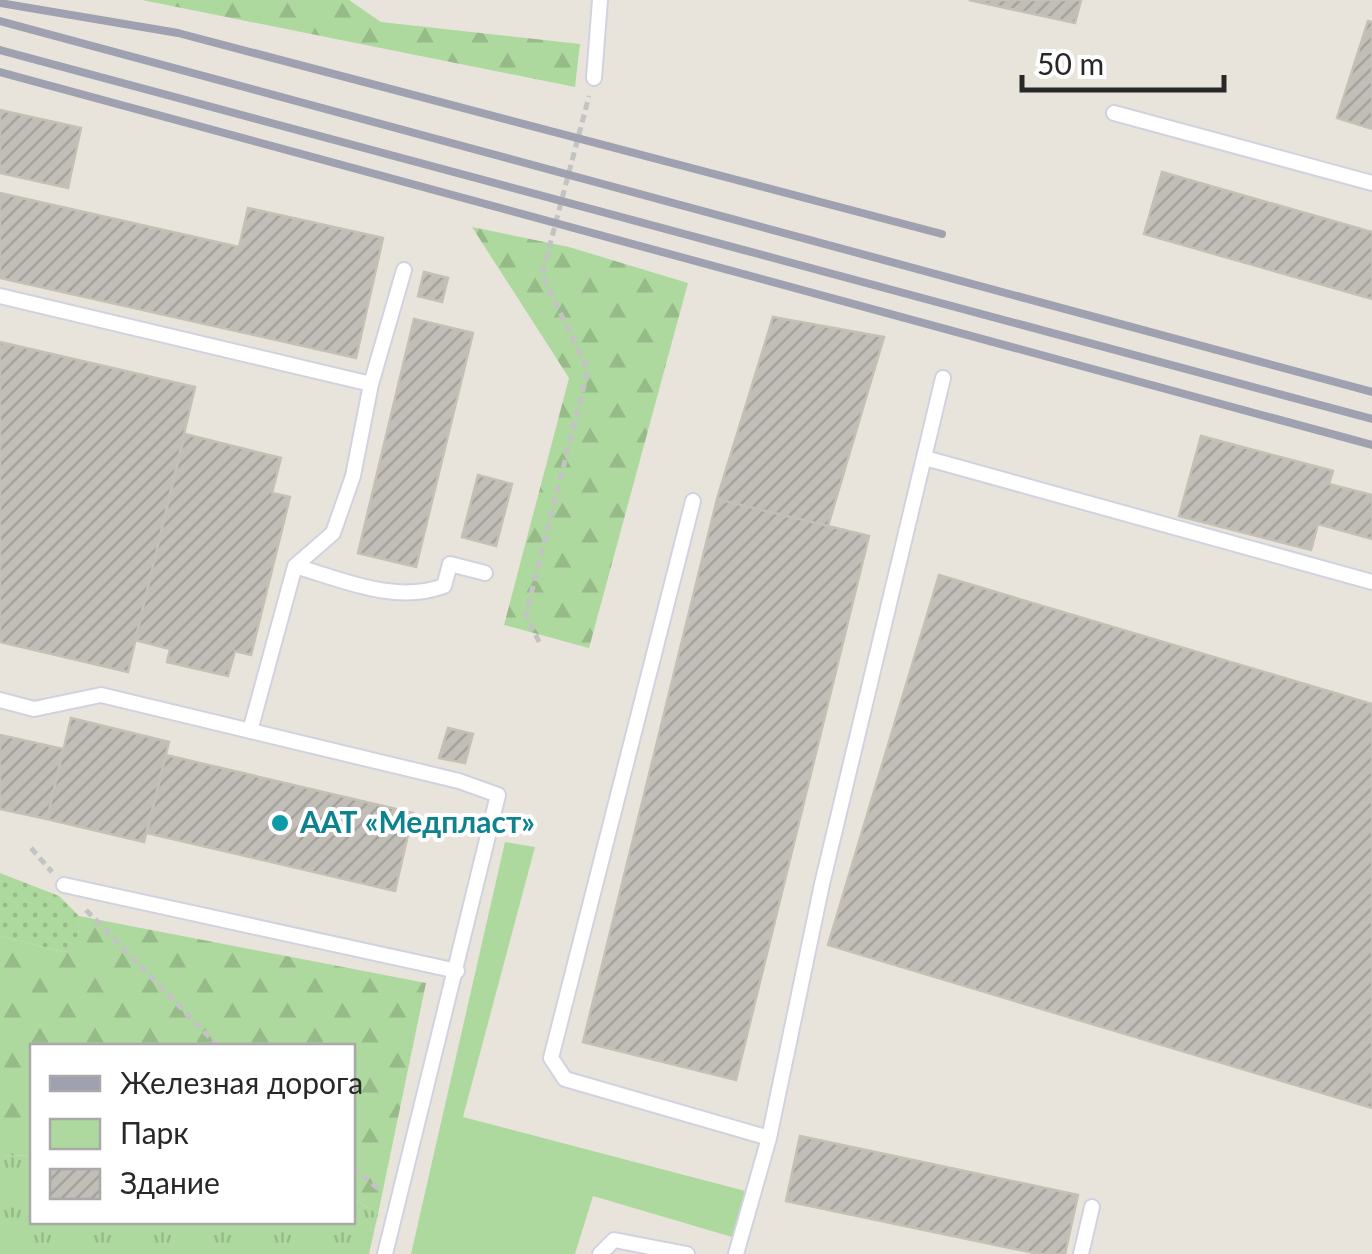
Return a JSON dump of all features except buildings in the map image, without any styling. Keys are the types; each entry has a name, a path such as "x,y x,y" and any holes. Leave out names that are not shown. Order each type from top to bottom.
{"lane":[{"path":"594,78 600,0"},
{"path":"1114,113 1372,182"},
{"path":"250,731 295,566 333,533 353,476 371,384 404,270"},
{"path":"0,296 371,384"},
{"path":"736,1254 769,1138 822,884 943,378"},
{"path":"925,458 1372,582"},
{"path":"693,501 552,1058 565,1078 769,1138"},
{"path":"295,566 386,592 419,595 444,586 450,564 485,574"},
{"path":"0,700 34,709 101,695 498,795 385,1254"},
{"path":"64,885 457,971"},
{"path":"1081,1254 1092,1207"},
{"path":"600,1254 614,1240 687,1254"}],"path":[{"path":"539,642 526,614 588,370 542,275 594,78"},
{"path":"31,848 216,1044"}],"green space":[{"path":"142,0 349,0 381,22 580,44 575,87"},
{"path":"472,227 569,247 688,283 589,648 504,625 569,378"},
{"path":"505,842 535,847 463,1117 753,1193 732,1237 593,1196 575,1254 411,1254"},
{"path":"0,873 59,896 79,916 78,949 63,952 0,936"},
{"path":"79,916 426,983 378,1214 355,1199 355,1044 30,1044 30,1156 0,1155 0,936 63,952 77,949"},
{"path":"0,1155 30,1156 30,1224 355,1224 355,1199 378,1214 369,1254 0,1254"}],"railway":[{"path":"0,3 178,33 942,234"},
{"path":"0,21 1372,392"},
{"path":"0,50 1372,419"},
{"path":"0,72 1372,445"}],"place":[{"name":"ААТ «Медпласт»","path":"280,823"}]}
